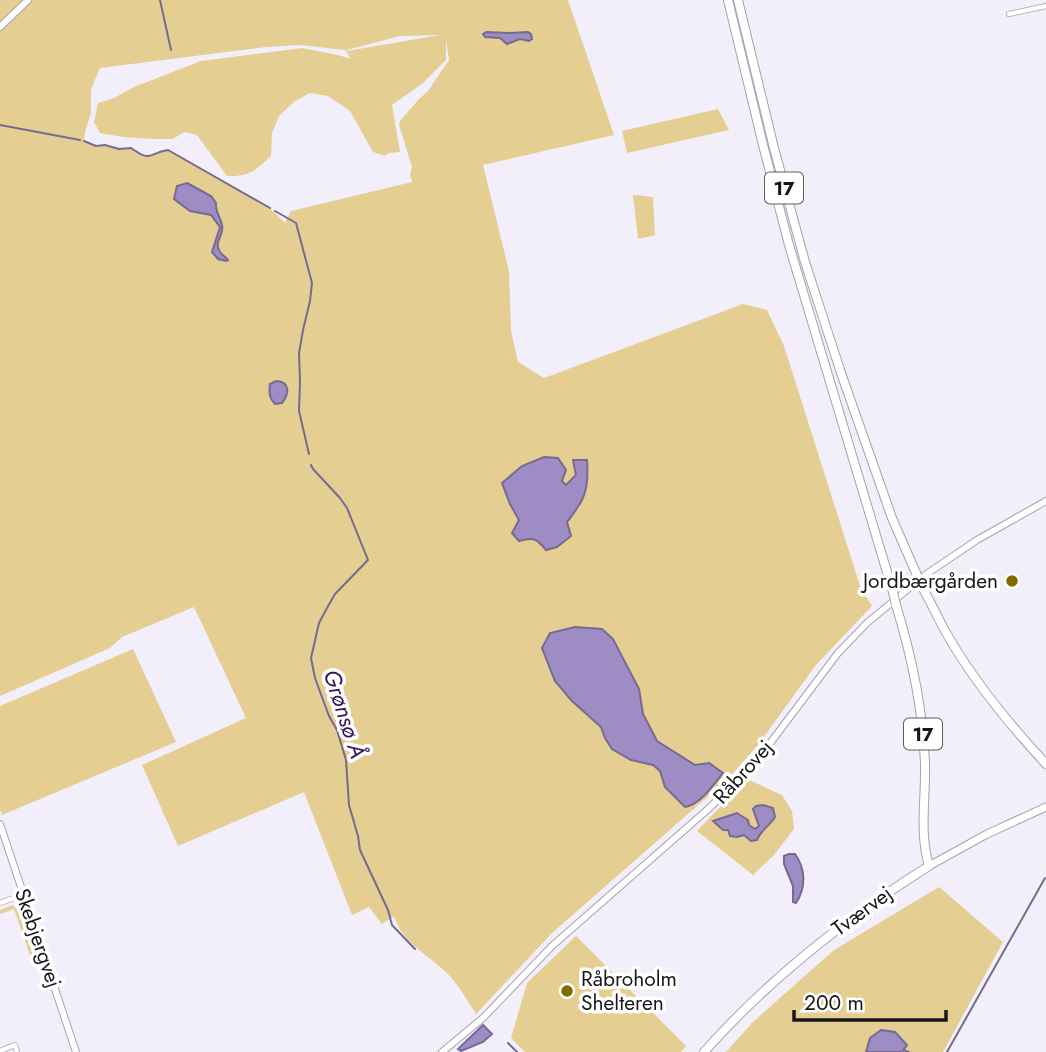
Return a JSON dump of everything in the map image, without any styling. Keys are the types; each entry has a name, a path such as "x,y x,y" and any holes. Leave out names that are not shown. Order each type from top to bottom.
{"highway":[{"name":"17","path":"728,0 789,245 910,652 922,719 925,765 923,842 929,866"},
{"name":"17","path":"738,0 805,262 892,518 921,585 945,631 974,675 1046,764"},
{"name":"Tværvej","path":"704,1052 748,1005 806,953 875,900 929,866"}],"main road":[{"name":"Tværvej","path":"929,866 987,834 1046,807"}],"street":[{"path":"0,27 28,0"},
{"path":"1009,14 1046,6"},
{"name":"Råbrovej","path":"442,1052 483,1018 552,946 737,782 765,750 838,653 867,623 925,575 977,540 1046,501"},
{"name":"Skebjergvej","path":"0,824 76,1052"},
{"path":"0,903 23,895"},
{"path":"0,1051 15,1045 18,1052"}],"shaded area":[{"path":"0,0 568,0 614,135 483,165 509,271 511,331 518,362 544,378 743,304 767,310 784,346 861,589 872,606 816,665 757,746 729,778 552,933 476,1014 447,973 405,936 394,916 382,924 369,907 352,915 304,792 178,846 142,765 246,718 194,607 122,637 110,648 0,696","holes":["440,35 347,51 347,50 400,36","446,39 449,60 428,91 400,121 412,167 412,182 291,211 285,223 268,206 168,150 147,156 131,148 101,146 84,141 91,113 91,89 100,68 300,45 345,50 351,59 302,48 201,61 98,103 94,122 100,133 123,137 173,139 184,132 197,135 227,176 241,175 256,169 271,156 272,133 279,116 295,101 310,93 328,96 350,111 373,152 385,156 400,152 392,105 423,83 446,60","576,475 580,507 567,523 571,536 557,547 512,533 519,520 562,481 566,485","624,658 639,689 643,714 657,741 695,765 709,763 722,773 665,787 660,771 653,765 631,760 605,738 601,727 572,701"]},
{"path":"528,32 532,39 520,39 507,44 500,38 485,37 483,34"},
{"path":"718,109 729,130 627,153 622,131"},
{"path":"187,183 211,196 216,203 222,228 218,248 228,260 218,259 212,252 220,227 211,215 190,211 174,199 177,186"},
{"path":"633,195 653,197 655,235 638,239"},
{"path":"276,381 286,386 287,392 282,403 275,404 271,397 270,384"},
{"path":"544,457 558,458 566,470 562,481 566,485 576,475 573,460 587,460 584,494 567,522 571,536 557,547 546,550 534,540 519,541 512,533 519,520 502,483 522,466"},
{"path":"575,627 602,629 613,639 639,689 643,714 657,741 695,765 709,763 723,773 696,802 685,807 665,787 660,771 653,765 631,760 612,749 601,727 572,701 555,681 542,648 550,633"},
{"path":"133,649 176,742 2,815 0,706"},
{"path":"749,780 782,795 792,811 794,829 774,855 753,875 697,831","holes":["773,808 775,817 760,832 744,834 728,829 748,825 755,829"]},
{"path":"763,805 773,808 775,817 757,840 751,841 744,835 730,836 728,830 723,830 713,821 737,813 755,829 759,826 753,809"},
{"path":"795,854 803,872 802,891 796,903 793,902 793,886 784,864 784,856"},
{"path":"939,887 1003,942 943,1052 726,1052 753,1022 834,950"},
{"path":"13,905 24,918 33,955 30,955 14,909 0,914 0,910"},
{"path":"576,936 686,1046 681,1052 525,1052 511,1038 527,983"},
{"path":"483,1025 492,1034 483,1042 461,1051 458,1049"},
{"path":"881,1030 895,1032 907,1045 902,1052 866,1052 870,1038"}],"waterway":[{"path":"160,0 171,50"},
{"name":"Grønsø Å","path":"0,125 80,140"},
{"name":"Grønsø Å","path":"84,141 96,146 131,148 147,156 168,150 270,208"},
{"name":"Grønsø Å","path":"275,211 296,223 312,283 299,353 299,411 309,454"},
{"name":"Grønsø Å","path":"311,465 347,508 368,560 335,594 319,623 311,658 315,678 337,730 346,760 349,805 360,850 388,910 392,925 415,949"},
{"path":"947,1052 1045,878"},
{"name":"Grønsø Å","path":"508,1043 517,1052"},
{"path":"903,1050 909,1052"}],"place":[{"name":"Jordbærgården","path":"1012,581"},
{"name":"Råbroholm Shelteren","path":"567,991"}]}
